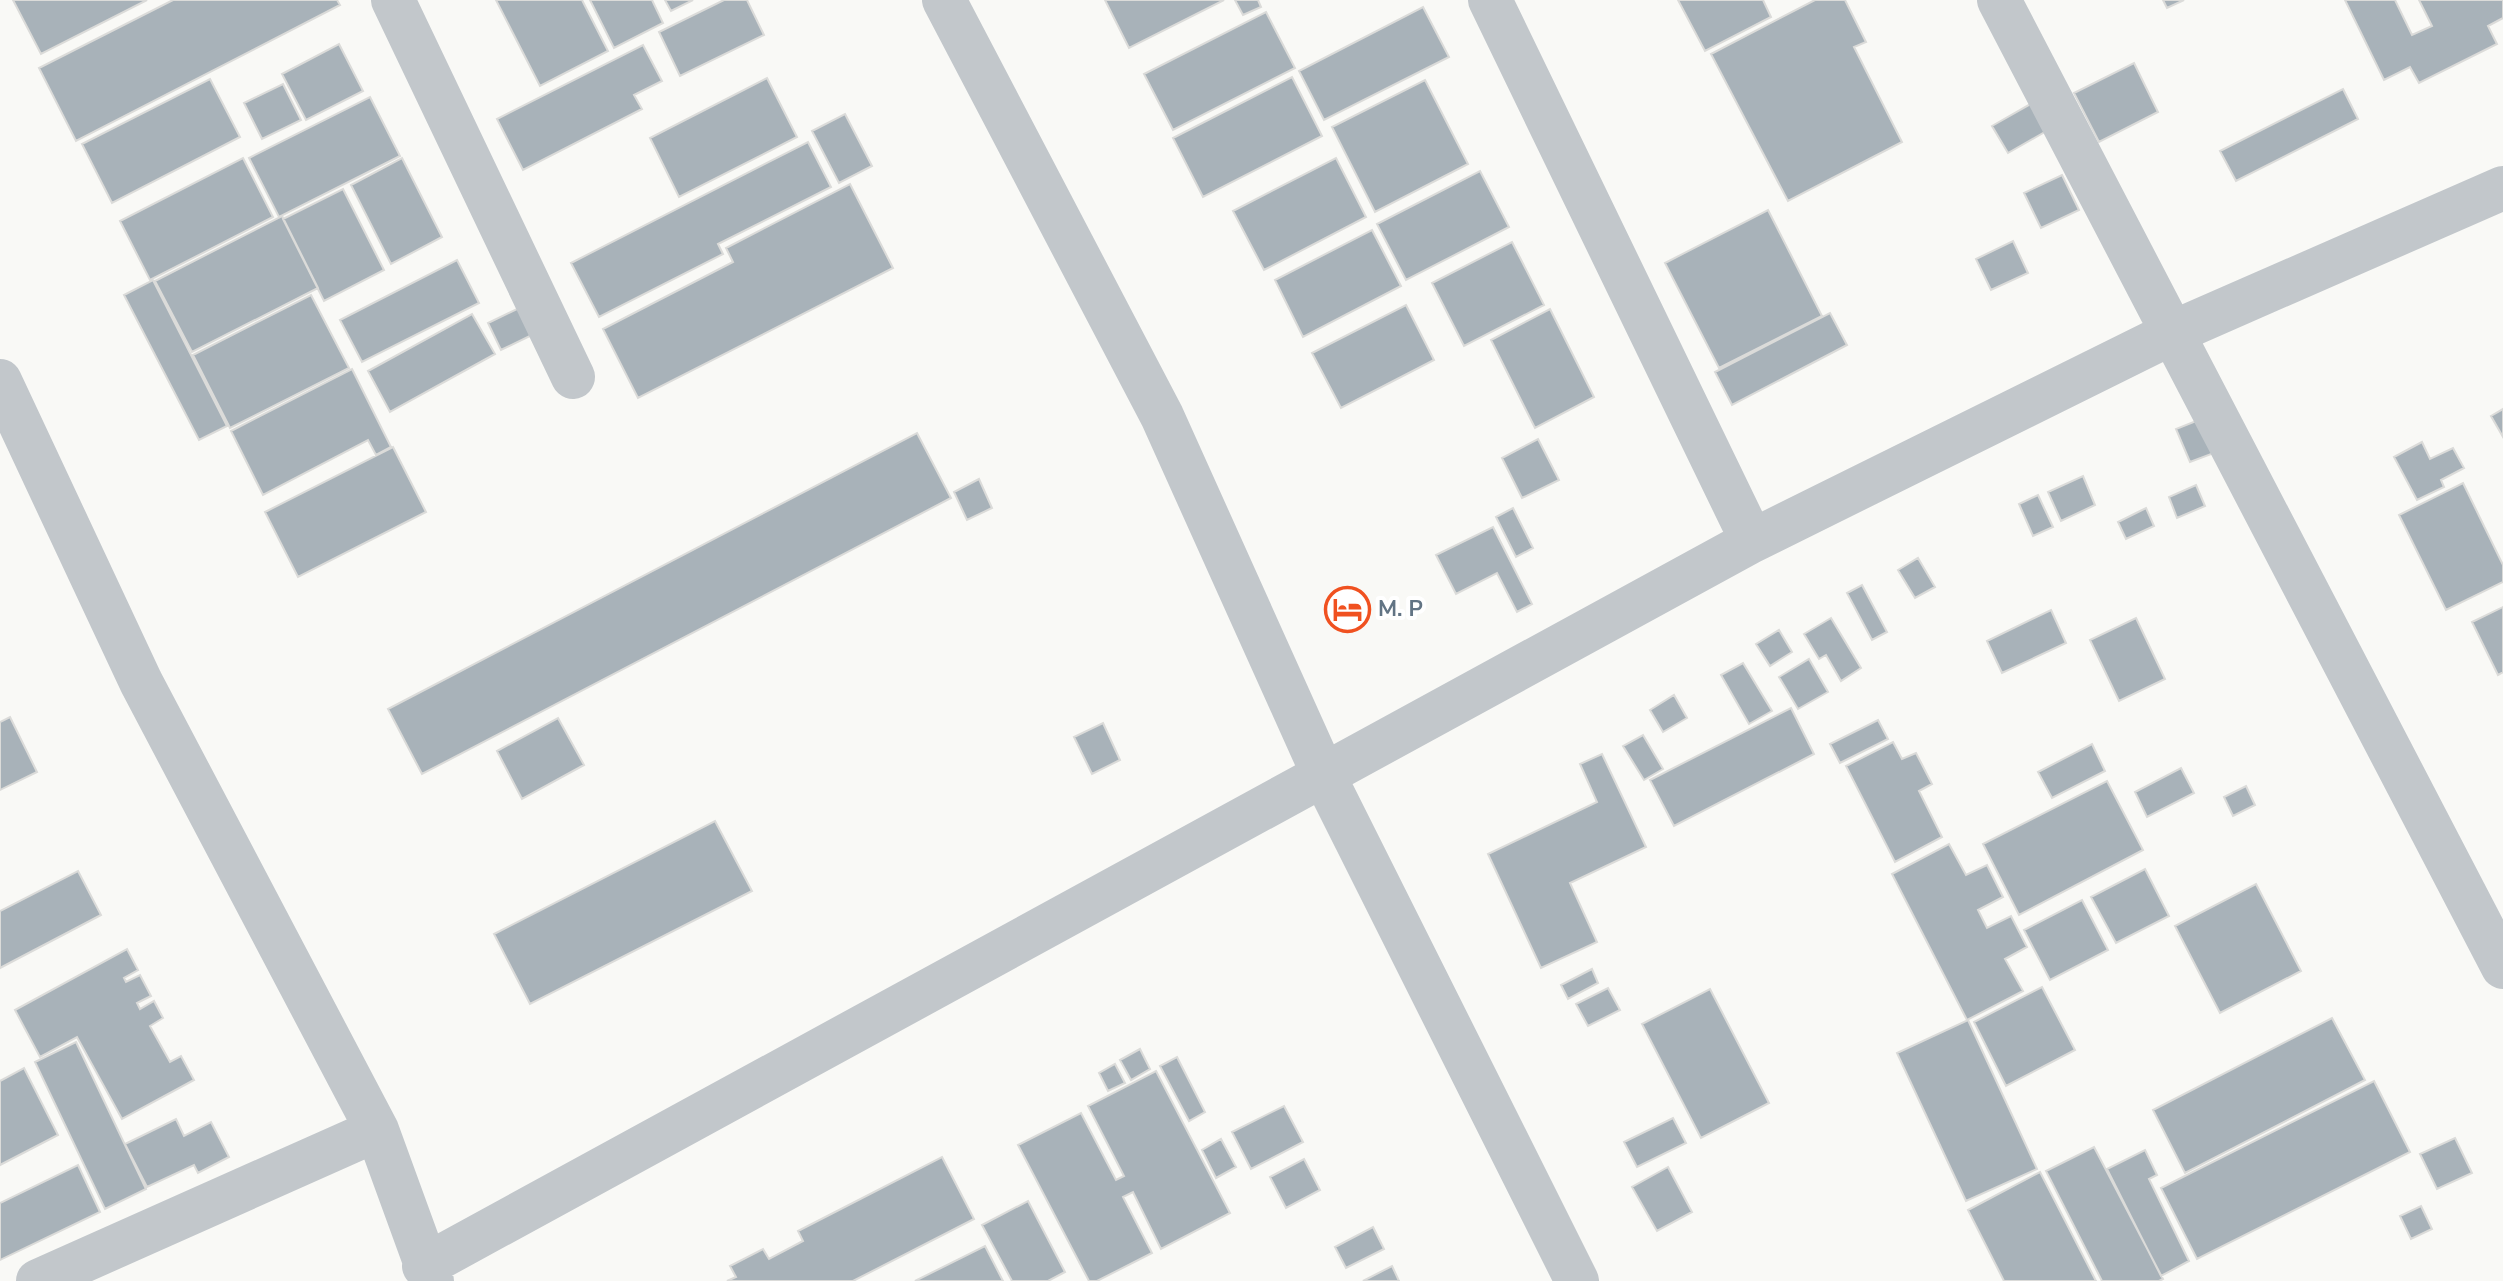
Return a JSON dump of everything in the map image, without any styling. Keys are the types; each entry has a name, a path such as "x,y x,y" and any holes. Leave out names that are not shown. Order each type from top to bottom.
{"street":[{"path":"393,0 573,377"},
{"path":"944,0 1162,416 1324,776 1577,1281"},
{"path":"1490,0 1752,541"},
{"path":"1999,0 2503,967"},
{"path":"0,381 141,682 377,1130 428,1274 1752,541 2174,332 2503,188"},
{"path":"38,1281 377,1130"}],"building":[{"path":"13,0 147,0 41,54"},
{"path":"173,0 337,0 340,5 76,141 39,68"},
{"path":"496,0 582,0 608,51 540,86"},
{"path":"590,0 652,0 663,23 614,48"},
{"path":"665,0 693,0 671,11"},
{"path":"724,0 747,0 764,35 680,76 659,32"},
{"path":"1105,0 1224,0 1129,48"},
{"path":"1235,0 1258,0 1261,7 1243,15"},
{"path":"1678,0 1763,0 1771,17 1705,51"},
{"path":"1815,0 1845,0 1866,42 1854,47 1902,142 1788,201 1711,54"},
{"path":"2163,0 2184,0 2167,8"},
{"path":"2345,0 2395,0 2412,35 2432,26 2419,0 2503,0 2503,18 2488,26 2497,44 2419,83 2410,67 2384,80"},
{"path":"1423,7 1449,57 1324,120 1299,71"},
{"path":"1266,12 1295,68 1173,130 1144,74"},
{"path":"339,44 363,91 306,120 282,74"},
{"path":"643,45 662,81 634,95 642,109 523,170 497,119"},
{"path":"2134,63 2158,112 2099,142 2074,93"},
{"path":"1292,77 1322,136 1203,197 1173,138"},
{"path":"767,78 797,137 679,197 650,138"},
{"path":"210,79 240,137 112,203 82,144"},
{"path":"1425,80 1468,164 1375,212 1332,127"},
{"path":"283,84 301,120 262,139 244,103"},
{"path":"2343,89 2358,119 2236,181 2220,151"},
{"path":"370,97 400,156 279,217 249,158"},
{"path":"2034,102 2050,129 2008,153 1992,126"},
{"path":"845,114 872,166 839,183 812,131"},
{"path":"808,142 831,187 718,244 723,254 599,317 571,263"},
{"path":"243,158 273,217 150,280 120,221"},
{"path":"402,158 442,237 391,264 351,185"},
{"path":"1336,158 1366,217 1264,270 1233,211"},
{"path":"1480,171 1509,227 1406,280 1377,224"},
{"path":"2062,175 2079,210 2041,228 2024,193"},
{"path":"850,184 893,268 638,398 603,329 733,262 726,248"},
{"path":"343,189 384,270 324,301 283,219"},
{"path":"1768,210 1822,316 1719,368 1665,263"},
{"path":"282,216 318,288 192,352 155,281"},
{"path":"1372,230 1401,286 1303,337 1275,280"},
{"path":"2013,241 2028,273 1991,290 1976,259"},
{"path":"1512,242 1544,305 1464,346 1432,283"},
{"path":"457,260 479,303 362,362 340,320"},
{"path":"153,280 227,426 199,440 124,295"},
{"path":"311,295 349,368 230,428 193,355"},
{"path":"1406,305 1434,360 1341,408 1312,353"},
{"path":"519,308 532,335 501,350 488,323"},
{"path":"1550,309 1594,397 1535,428 1491,340"},
{"path":"1830,313 1847,345 1732,405 1715,372"},
{"path":"472,314 495,354 390,412 368,371"},
{"path":"352,369 391,447 376,455 368,440 263,495 231,431"},
{"path":"2503,409 2503,437 2491,416"},
{"path":"2201,419 2214,453 2190,462 2176,429"},
{"path":"917,433 951,498 422,774 388,709"},
{"path":"1538,439 1559,480 1522,498 1502,458"},
{"path":"2422,442 2430,459 2453,448 2464,468 2441,480 2444,487 2417,500 2394,457"},
{"path":"393,447 426,512 298,577 265,512"},
{"path":"2083,476 2095,505 2061,521 2048,492"},
{"path":"979,479 992,508 967,520 954,492"},
{"path":"2463,483 2503,565 2503,582 2446,610 2399,515"},
{"path":"2196,485 2205,506 2177,518 2169,497"},
{"path":"2038,495 2053,527 2033,536 2019,504"},
{"path":"1513,508 1533,548 1516,557 1496,517"},
{"path":"2146,508 2154,526 2126,539 2118,522"},
{"path":"1493,527 1532,604 1517,612 1497,573 1456,594 1436,555"},
{"path":"1918,558 1935,587 1915,598 1898,570"},
{"path":"1862,585 1887,632 1872,640 1847,593"},
{"path":"2503,607 2503,672 2498,675 2472,622"},
{"path":"2051,610 2066,643 2002,673 1987,641"},
{"path":"1831,618 1861,668 1841,681 1826,655 1819,659 1804,634"},
{"path":"2136,618 2165,679 2119,701 2090,640"},
{"path":"1779,630 1792,652 1770,666 1756,644"},
{"path":"1809,659 1828,692 1798,709 1779,677"},
{"path":"1743,663 1772,711 1749,724 1721,675"},
{"path":"1674,695 1687,718 1663,732 1650,710"},
{"path":"1791,708 1814,754 1674,826 1650,780"},
{"path":"10,717 37,772 0,790 0,722"},
{"path":"558,718 584,765 522,799 497,751"},
{"path":"1878,720 1888,739 1840,763 1830,744"},
{"path":"1103,723 1120,760 1092,774 1074,737"},
{"path":"1643,735 1663,769 1644,780 1623,746"},
{"path":"1893,742 1902,759 1916,753 1932,784 1919,791 1942,837 1895,862 1846,766"},
{"path":"2092,744 2105,771 2052,798 2038,772"},
{"path":"1602,754 1646,847 1570,883 1597,942 1541,968 1488,854 1597,802 1580,764"},
{"path":"2181,768 2194,793 2147,817 2135,792"},
{"path":"2107,781 2143,850 2019,915 1983,844"},
{"path":"2246,786 2255,805 2233,816 2224,797"},
{"path":"715,821 752,891 530,1004 494,934"},
{"path":"1949,844 1966,875 1987,865 2003,897 1978,910 1987,928 2011,916 2027,947 2005,959 2023,991 1967,1020 1892,874"},
{"path":"2145,869 2169,916 2116,943 2091,897"},
{"path":"78,871 101,915 0,968 0,911"},
{"path":"2256,884 2301,971 2220,1013 2175,926"},
{"path":"2082,900 2108,950 2050,980 2024,930"},
{"path":"127,949 138,970 124,978 126,982 140,975 151,996 137,1003 140,1009 154,1001 163,1018 150,1026 170,1062 181,1056 194,1080 122,1119 77,1037 40,1057 15,1010"},
{"path":"1592,969 1598,983 1568,999 1561,985"},
{"path":"2042,987 2075,1050 2006,1086 1974,1022"},
{"path":"1608,988 1620,1010 1588,1026 1576,1004"},
{"path":"1710,989 1769,1103 1701,1138 1642,1024"},
{"path":"2332,1018 2365,1080 2185,1173 2153,1110"},
{"path":"1968,1020 2037,1169 1966,1201 1897,1053"},
{"path":"76,1042 146,1189 105,1209 35,1062"},
{"path":"1140,1049 1150,1069 1131,1080 1120,1060"},
{"path":"1177,1057 1205,1112 1189,1121 1160,1066"},
{"path":"1115,1064 1125,1083 1108,1091 1099,1073"},
{"path":"24,1068 58,1135 0,1165 0,1081"},
{"path":"1156,1071 1230,1213 1161,1249 1133,1192 1123,1197 1152,1253 1097,1281 1089,1281 1018,1145 1081,1113 1116,1180 1124,1176 1088,1106"},
{"path":"2374,1081 2410,1152 2197,1259 2161,1188"},
{"path":"1284,1106 1303,1142 1251,1169 1232,1132"},
{"path":"1673,1118 1686,1143 1637,1167 1624,1142"},
{"path":"176,1119 184,1136 211,1122 229,1157 198,1173 194,1165 147,1187 125,1144"},
{"path":"2455,1138 2472,1173 2437,1189 2420,1154"},
{"path":"1221,1139 1236,1167 1216,1178 1202,1150"},
{"path":"2094,1147 2163,1279 2102,1281 2046,1171"},
{"path":"2145,1150 2157,1175 2149,1179 2189,1261 2161,1276 2107,1169"},
{"path":"942,1157 974,1219 853,1281 727,1281 736,1277 730,1266 763,1249 769,1259 803,1241 798,1231"},
{"path":"1304,1159 1320,1190 1286,1208 1270,1177"},
{"path":"78,1165 100,1212 0,1260 0,1203"},
{"path":"1668,1167 1692,1212 1657,1231 1632,1187"},
{"path":"2040,1172 2096,1281 2004,1281 1968,1210"},
{"path":"1028,1201 1065,1272 1048,1281 1012,1281 982,1225"},
{"path":"2421,1206 2432,1229 2411,1239 2400,1216"},
{"path":"1373,1227 1384,1249 1346,1268 1335,1247"},
{"path":"985,1246 1003,1281 915,1281"},
{"path":"1392,1266 1399,1281 1363,1281"}],"place":[{"name":"M. P","path":"1347,609"}]}
